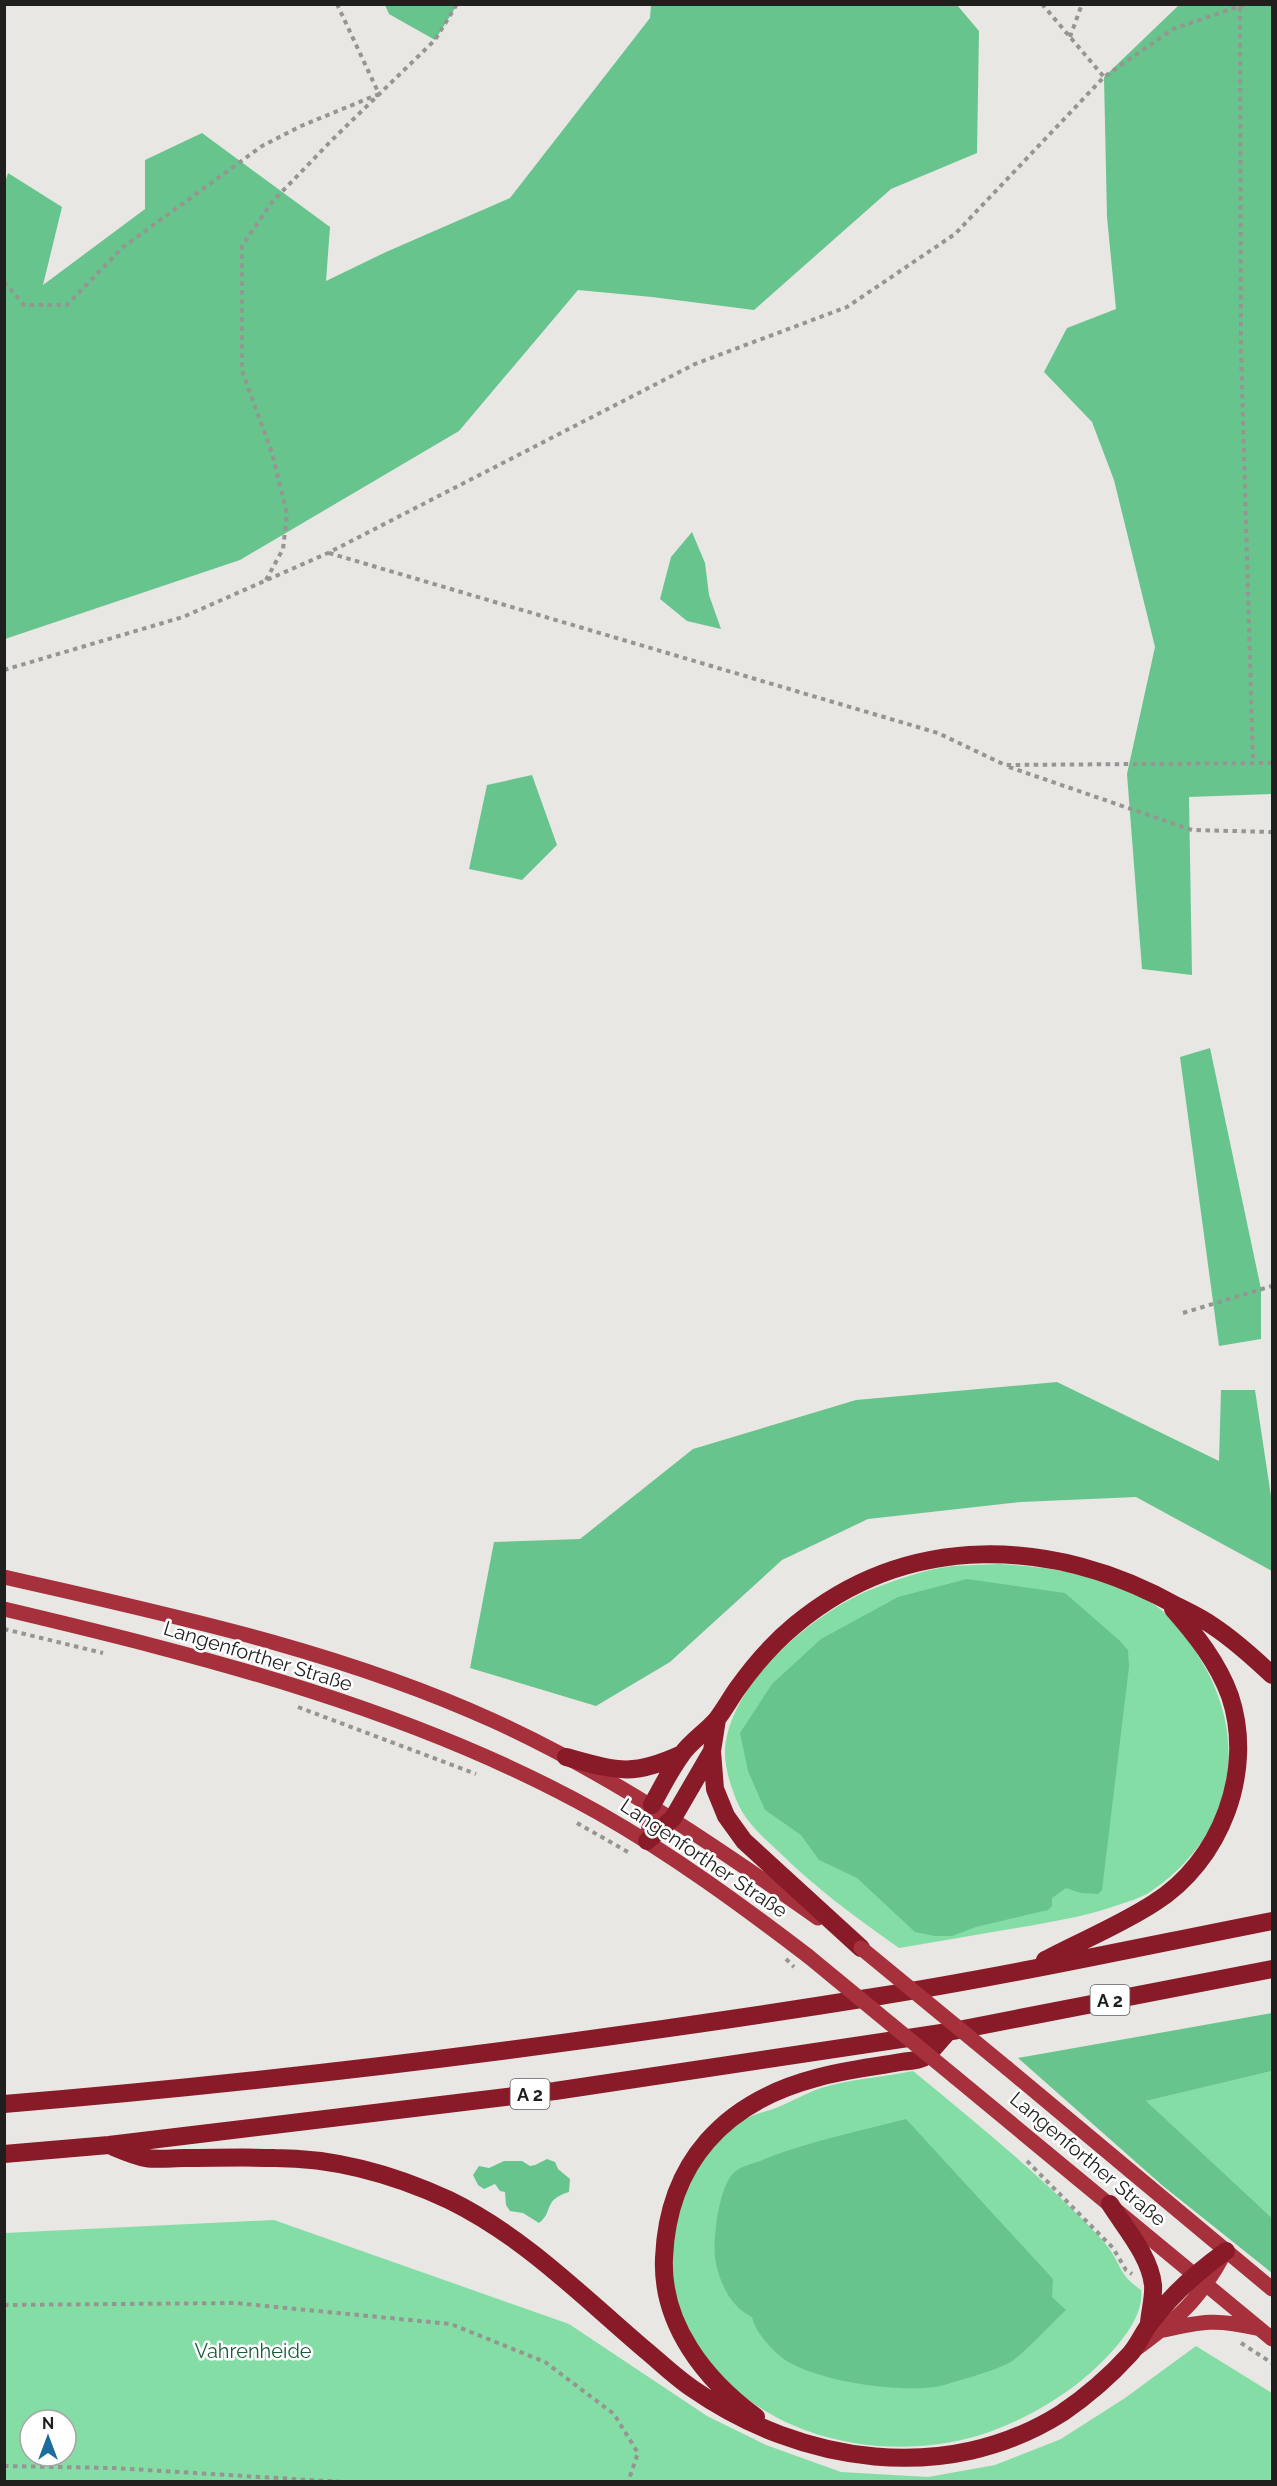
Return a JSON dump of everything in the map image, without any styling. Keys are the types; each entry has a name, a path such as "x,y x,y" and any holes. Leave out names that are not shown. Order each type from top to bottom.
{"highway":[{"path":"652,1805 682,1754 717,1719 759,1659 795,1625 827,1602 865,1581 907,1565 951,1556 1001,1554 1047,1558 1085,1566 1117,1577 1161,1597 1212,1625 1272,1675"},
{"path":"1026,1970 1155,1903 1179,1883 1206,1852 1224,1820 1234,1789 1238,1761 1238,1732 1230,1696 1218,1668 1194,1633 1161,1597"},
{"path":"717,1719 712,1751 715,1789 726,1816 744,1841 861,1948"},
{"path":"646,1841 672,1818 712,1751"},
{"path":"566,1757 610,1769 631,1770 656,1766 682,1754"},
{"name":"A 2","path":"4,2104 109,2096 417,2063 875,1997 1026,1970 1272,1921"},
{"name":"A 2","path":"4,2154 109,2145 555,2091 948,2031 1272,1969"},
{"path":"781,2436 751,2414 707,2373 675,2322 668,2296 664,2264 665,2232 675,2194 695,2154 715,2132 736,2114 771,2093 816,2078 923,2058 948,2031"},
{"path":"109,2145 144,2158 279,2157 330,2162 412,2184 484,2218 522,2244 691,2388 731,2413 781,2436 816,2448 847,2455 902,2461 943,2458 981,2450 1020,2435 1060,2414 1105,2380 1226,2251"},
{"path":"1110,2204 1141,2253 1153,2285 1155,2327"}],"main road":[{"name":"Langenforther Straße","path":"4,1577 206,1623 290,1646 432,1695 494,1721 566,1757 652,1805 861,1948 1272,2289"},
{"name":"Langenforther Straße","path":"4,1609 281,1681 360,1708 477,1754 597,1812 715,1886 808,1956 1266,2334"},
{"path":"646,1841 652,1805"},
{"path":"1155,2327 1204,2321 1227,2322 1266,2334"}],"path":[{"path":"337,4 379,94"},
{"path":"266,580 283,549 287,514 272,453 242,371 242,246 272,202 435,40 457,4"},
{"path":"1042,4 1104,77"},
{"path":"1070,37 1082,4"},
{"path":"4,670 183,617 328,553 695,364 846,307 955,234 1104,77 1173,29 1246,4"},
{"path":"1240,7 1241,351 1253,763"},
{"path":"4,282 24,306 67,306 123,247 262,146 301,126 379,94"},
{"path":"328,553 938,733 1005,765 1192,830 1272,831"},
{"path":"1005,765 1272,763"},
{"path":"1183,1313 1272,1286"},
{"path":"4,1629 114,1655"},
{"path":"290,1704 432,1755 480,1775"},
{"path":"572,1820 631,1854"},
{"path":"778,1953 786,1959"},
{"path":"1021,2155 1113,2248 1126,2270 1153,2285"},
{"path":"4,2305 235,2302 451,2324 545,2362 614,2414 638,2453 628,2481"},
{"path":"1237,2342 1272,2363"},
{"path":"4,2466 113,2468 343,2481"}],"green space":[{"path":"385,5 457,5 435,40 389,14"},
{"path":"651,5 957,5 979,31 977,153 891,189 754,310 578,290 459,431 240,560 5,639 4,186 8,173 62,207 43,285 145,209 145,160 202,133 330,227 326,281 510,198 650,18"},
{"path":"1179,5 1272,5 1272,794 1189,797 1192,975 1142,969 1127,774 1155,647 1114,480 1092,422 1044,372 1067,328 1116,309 1107,217 1104,77"},
{"path":"692,532 705,563 709,595 721,629 687,621 660,599 671,557"},
{"path":"532,775 557,845 522,880 469,869 487,785"},
{"path":"1210,1048 1261,1289 1261,1339 1219,1346 1180,1057"},
{"path":"1057,1382 1219,1461 1221,1390 1255,1390 1272,1503 1272,1571 1136,1497 1021,1502 868,1519 782,1560 670,1662 596,1706 470,1668 494,1542 580,1539 693,1449 856,1400"},
{"path":"998,1564 1059,1570 1100,1580 1138,1595 1168,1616 1195,1650 1216,1690 1226,1723 1229,1755 1225,1787 1215,1818 1199,1846 1176,1872 1147,1894 1110,1908 1076,1917 899,1948 821,1890 762,1836 747,1819 734,1793 726,1763 725,1749 730,1724 758,1676 778,1654 800,1633 847,1601 911,1575 953,1566"},
{"path":"967,1579 1065,1593 1128,1650 1129,1667 1102,1890 1098,1894 1081,1893 1066,1888 1052,1898 1052,1906 1048,1910 976,1927 952,1936 935,1936 915,1932 857,1878 819,1860 801,1835 765,1810 748,1771 740,1733 772,1684 821,1639 898,1597"},
{"path":"1272,2013 1272,2071 1146,2101 1272,2218 1272,2273 1163,2186 1018,2058"},
{"path":"913,2071 1015,2156 1091,2228 1108,2247 1124,2274 1141,2290 1141,2303 1129,2329 1098,2366 1062,2395 1029,2415 994,2430 958,2441 903,2447 866,2445 831,2438 797,2427 765,2411 736,2390 711,2364 687,2325 675,2290 672,2259 677,2213 683,2193 696,2170 721,2138 744,2120 821,2088 843,2082"},
{"path":"1272,2071 1272,2218 1145,2101"},
{"path":"906,2119 1053,2279 1052,2297 1066,2310 1030,2346 1009,2363 940,2386 881,2387 813,2373 781,2357 767,2344 756,2328 752,2317 737,2307 726,2292 715,2257 716,2224 725,2187 730,2177 746,2165 812,2143"},
{"path":"547,2159 555,2162 558,2169 570,2179 569,2192 552,2202 539,2223 523,2213 510,2211 506,2205 505,2192 500,2191 495,2184 484,2189 478,2185 473,2175 479,2166 489,2168 504,2161 522,2161 530,2166"},
{"name":"Vahrenheide","path":"274,2220 569,2324 707,2416 766,2445 841,2472 928,2477 995,2465 1061,2439 1125,2398 1196,2346 1272,2393 1272,2481 5,2481 5,2233"}]}
